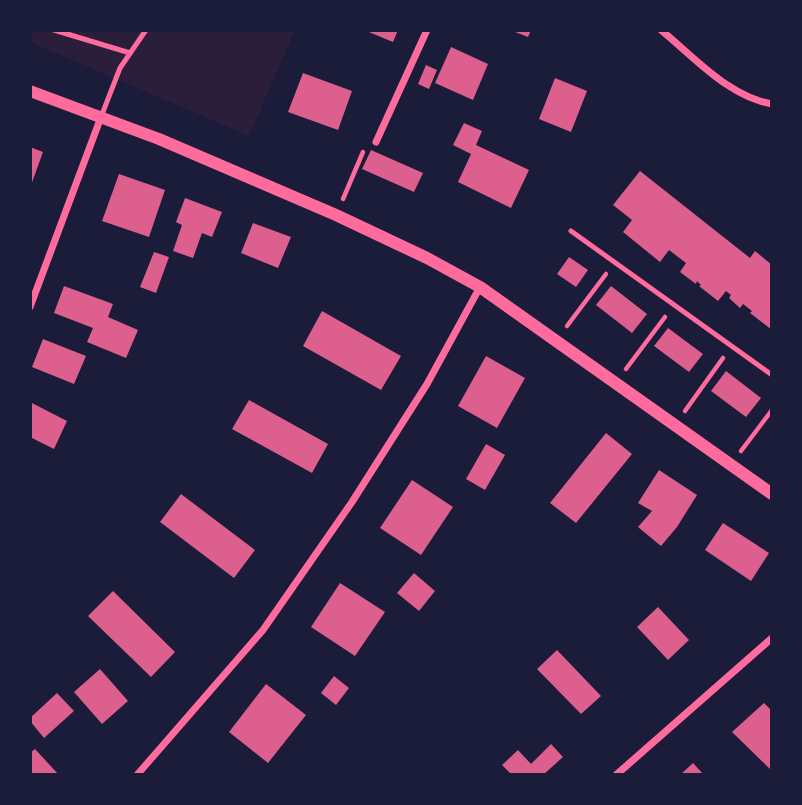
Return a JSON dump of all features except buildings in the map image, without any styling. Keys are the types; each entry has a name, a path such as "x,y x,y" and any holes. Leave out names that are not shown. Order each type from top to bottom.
{"street":[{"path":"376,142 427,30"},
{"path":"661,30 731,88 757,102 772,104"},
{"path":"30,91 159,139 336,215 427,258 480,287 772,494"},
{"path":"30,307 101,117"},
{"path":"136,775 263,630 360,491 427,384 480,287"},
{"path":"616,775 772,638"}],"lane":[{"path":"54,30 130,53"},
{"path":"101,117 115,80 146,30"},
{"path":"571,231 772,375"}],"path":[{"path":"336,215 365,146 376,142"},
{"path":"557,341 615,262"},
{"path":"616,383 673,304"},
{"path":"675,425 732,346"},
{"path":"731,465 772,410"}],"shaded area":[{"path":"30,30 295,30 249,136 30,42"}]}
